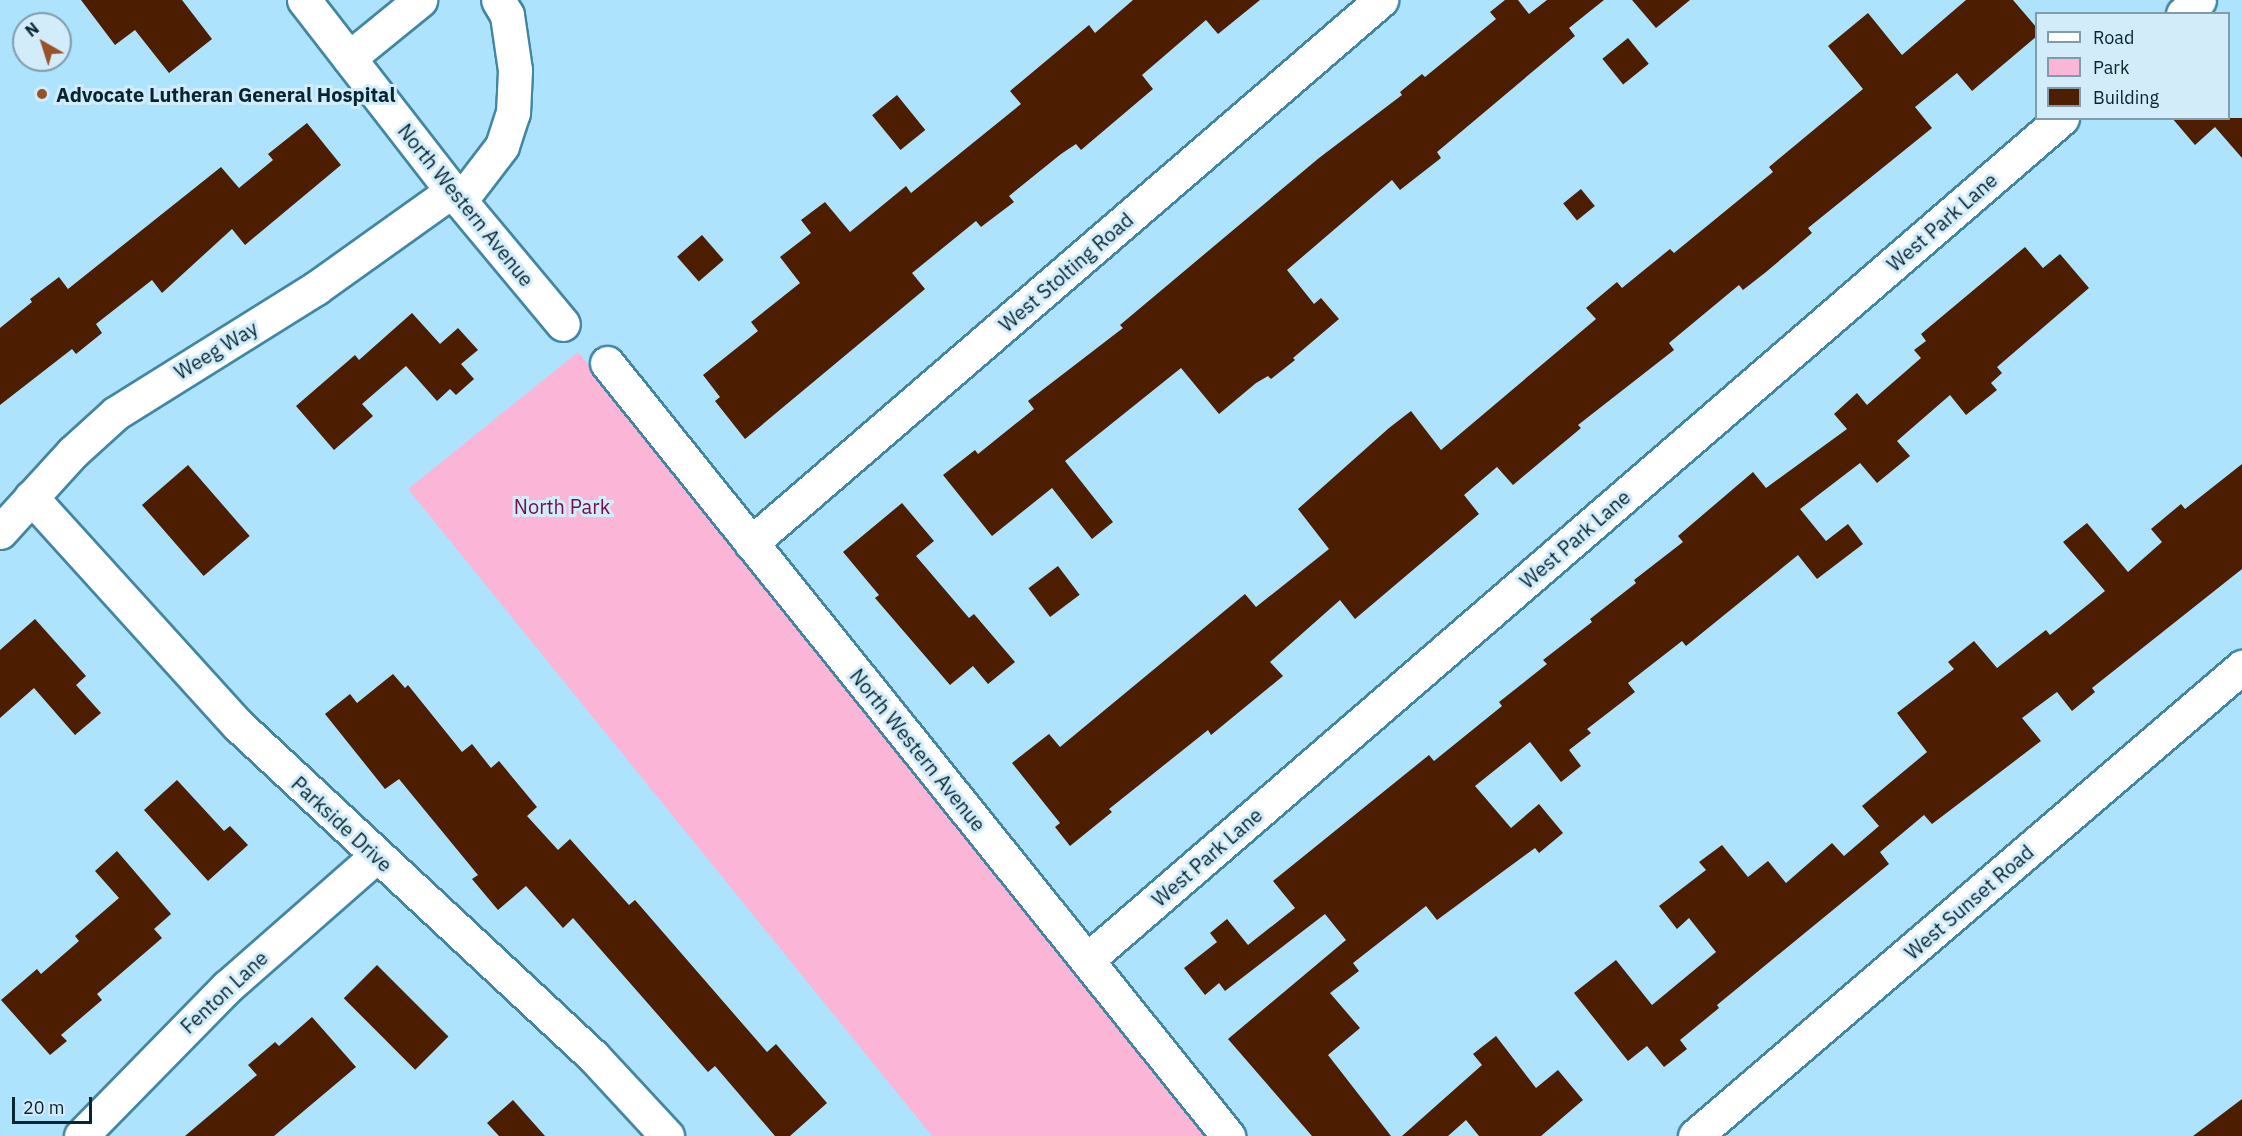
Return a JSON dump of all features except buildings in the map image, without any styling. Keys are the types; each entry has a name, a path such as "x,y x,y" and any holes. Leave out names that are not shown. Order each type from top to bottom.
{"street":[{"name":"North Western Avenue","path":"304,0 456,196 563,324"},
{"path":"349,58 420,0"},
{"name":"Weeg Way","path":"0,532 31,497 116,413 316,288 456,196 502,146 513,113 515,70 507,15 498,0"},
{"name":"West Stolting Road","path":"751,543 1381,0"},
{"path":"2185,12 2199,0"},
{"name":"West Park Lane","path":"1087,960 2060,120"},
{"name":"North Western Avenue","path":"607,363 1228,1136"},
{"name":"Parkside Drive","path":"31,497 238,726 375,856 593,1056 667,1136"},
{"name":"West Sunset Road","path":"1695,1136 2242,667"},
{"name":"Fenton Lane","path":"81,1136 227,987 375,856"}],"green space":[{"name":"North Park","path":"578,352 1211,1136 932,1136 408,489"}],"place":[{"name":"Advocate Lutheran General Hospital","path":"42,94"}]}
